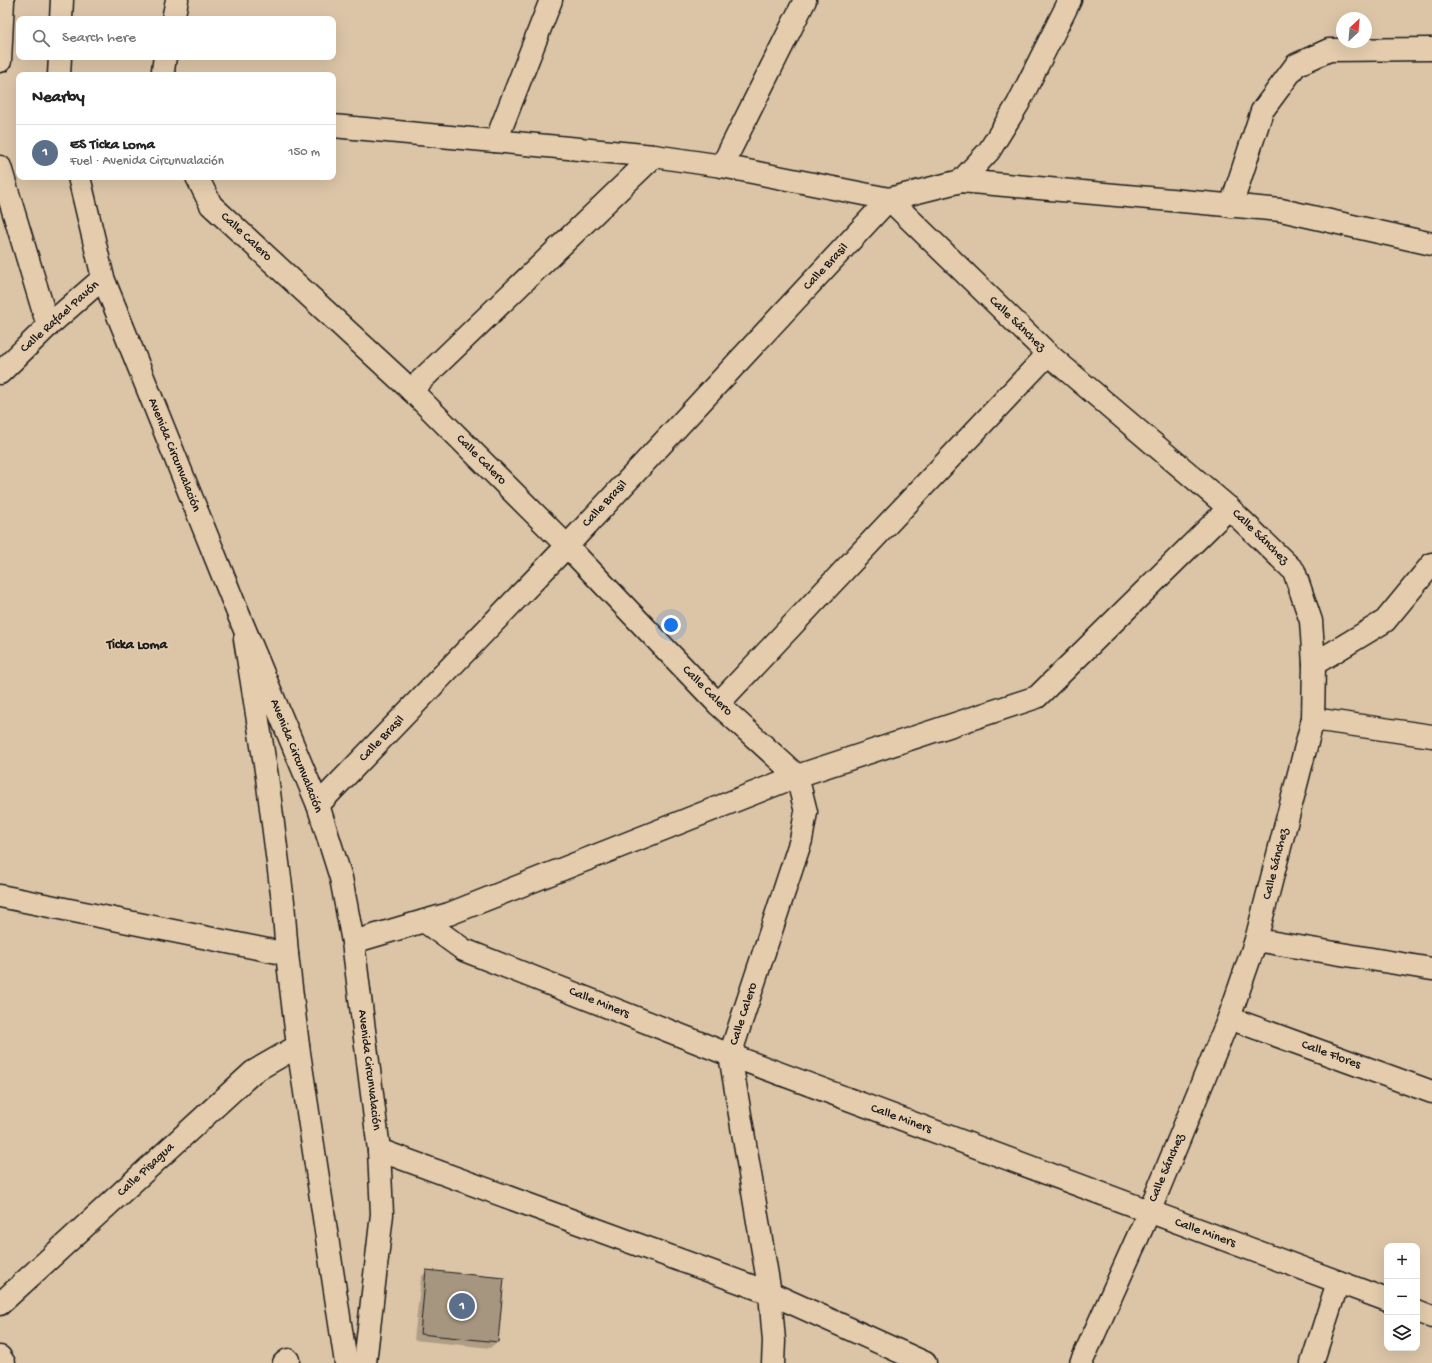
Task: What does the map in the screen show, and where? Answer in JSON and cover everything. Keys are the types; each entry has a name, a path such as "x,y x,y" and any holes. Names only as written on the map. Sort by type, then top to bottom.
{"main road":[{"path":"0,61 3,0"},
{"path":"61,16 62,0"},
{"path":"174,16 177,0"},
{"path":"496,142 551,0"},
{"path":"722,166 805,0"},
{"path":"961,181 989,151 1002,131 1070,0"},
{"path":"1231,206 1262,111 1296,65 1329,50 1432,49"},
{"path":"59,72 60,60"},
{"path":"163,72 165,60"},
{"path":"336,126 654,156 722,166 889,199 961,181 1281,210 1432,244"},
{"path":"411,390 654,156"},
{"path":"0,167 48,326"},
{"name":"Avenida Circunvalación","path":"80,180 103,278 242,623 318,805 340,878 353,942 379,1150 382,1214 365,1363"},
{"name":"Calle Calero","path":"198,180 211,205 411,390 567,546 718,704 797,776 806,812 801,840 730,1055 770,1293 774,1341 773,1363"},
{"name":"Calle Sánchez","path":"889,199 1048,354 1229,508 1294,571 1311,621 1314,664 1313,719 1256,940 1229,1018 1149,1212 1081,1363"},
{"name":"Calle Brasil","path":"318,805 567,546 889,199"},
{"name":"Calle Rafael Pavón","path":"0,373 48,326 103,278"},
{"path":"718,704 1048,354"},
{"path":"353,942 449,914 797,776 1037,697 1229,508"},
{"path":"1314,664 1385,621 1432,564"},
{"path":"242,623 267,777 283,902 287,954 298,1046 346,1363"},
{"path":"1313,719 1432,736"},
{"path":"0,896 287,954"},
{"name":"Calle Miners","path":"424,921 464,950 730,1055 1384,1299"},
{"path":"1256,940 1432,969"},
{"name":"Calle Flores","path":"1229,1018 1432,1092"},
{"name":"Calle Pisagua","path":"0,1304 253,1072 298,1046"},
{"path":"379,1150 770,1293 925,1363"},
{"path":"1312,1363 1338,1282"},
{"path":"1420,1312 1432,1317"},
{"path":"0,1357 4,1363"}],"building":[{"path":"426,1270 504,1278 498,1342 420,1334"}],"place":[{"name":"ES Ticka Loma","path":"462,1306"}],"district":[{"name":"Ticka Loma","path":"137,645"}]}
